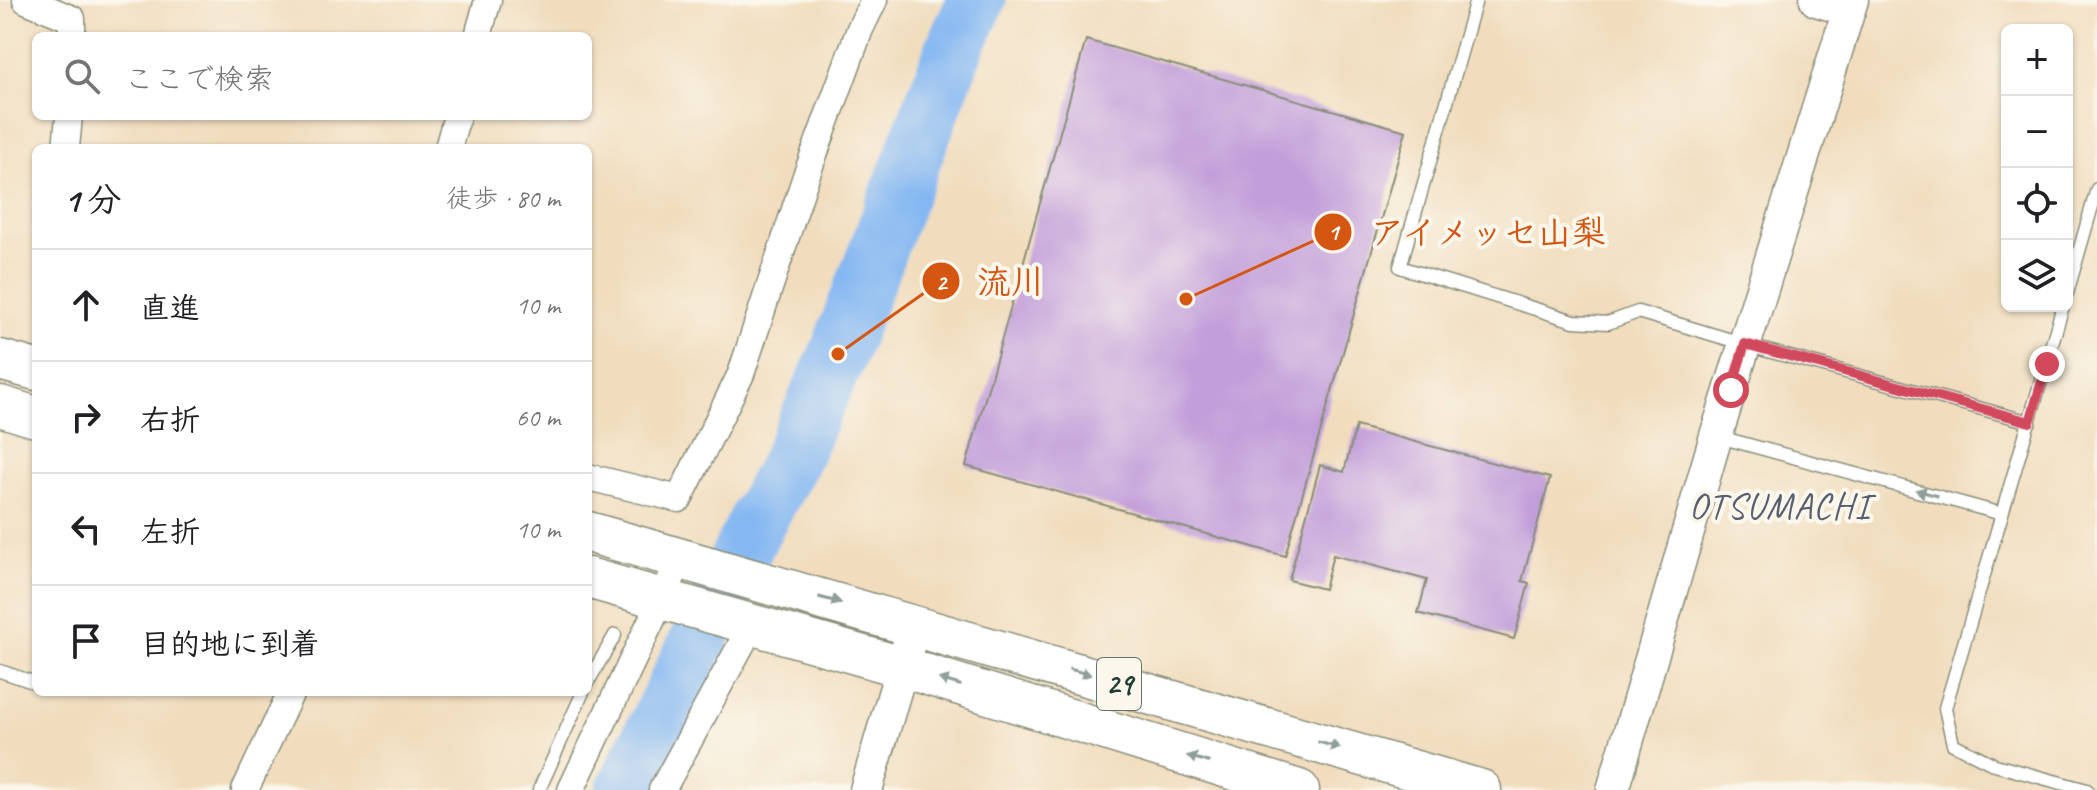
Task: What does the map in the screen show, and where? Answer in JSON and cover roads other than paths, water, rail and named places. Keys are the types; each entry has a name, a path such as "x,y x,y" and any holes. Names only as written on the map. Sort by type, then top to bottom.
{"main road":[{"path":"0,360 32,369"},
{"path":"0,406 32,416"},
{"name":"29","path":"592,533 1481,790"},
{"name":"29","path":"592,579 902,667 1299,790"}],"street":[{"path":"26,0 72,19 72,32"},
{"path":"479,32 488,0"},
{"path":"592,478 675,507 741,374 805,179 860,29 874,0"},
{"path":"1613,790 1716,436 1850,5 1816,0"},
{"path":"66,144 69,120"},
{"path":"449,144 456,120"},
{"path":"571,790 690,560"},
{"path":"662,790 744,622"},
{"path":"866,790 914,624"},
{"path":"245,790 289,696"}],"lane":[{"path":"1476,0 1400,267 1574,321 1608,323 1638,312 2030,422"},
{"path":"2073,272 2097,189"},
{"path":"2061,312 1945,708 1953,744 1995,765 2087,790"},
{"path":"1716,436 2002,514"},
{"path":"592,675 615,635"},
{"path":"0,671 32,682"},
{"path":"539,790 581,696"}],"waterway":[{"path":"625,790 758,519 789,463 838,354 957,42 977,0"}],"place":[{"name":"アイメッセ山梨","path":"1186,299"},
{"name":"流川","path":"838,354"}],"district":[{"name":"OTSUMACHI","path":"1780,506"}]}
